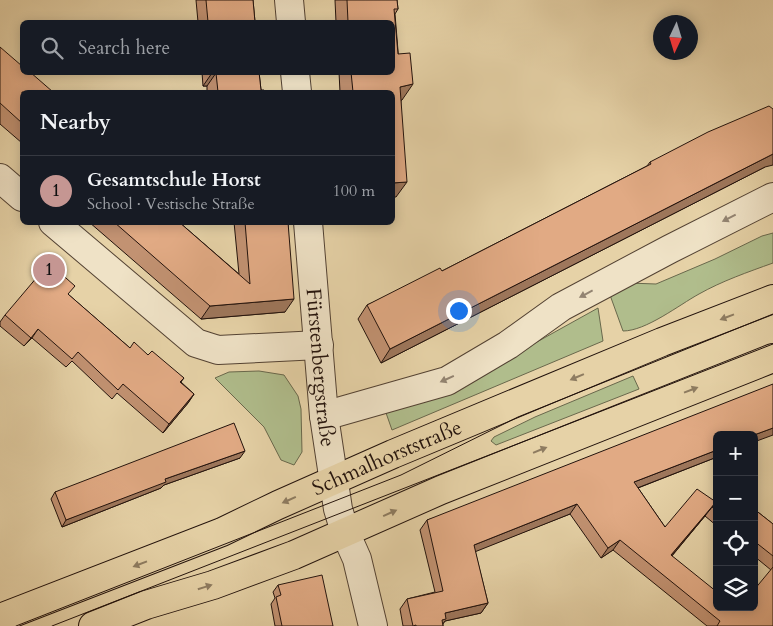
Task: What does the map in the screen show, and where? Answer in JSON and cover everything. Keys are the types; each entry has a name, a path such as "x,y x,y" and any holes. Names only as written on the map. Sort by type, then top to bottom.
{"main road":[{"name":"Schmalhorststraße","path":"0,618 222,532 334,480 662,342 773,299"},
{"path":"93,626 146,605 212,585 294,556 441,490 773,358"}],"street":[{"path":"289,0 291,20"},
{"path":"295,75 297,90"},
{"path":"0,178 20,195"},
{"path":"324,416 447,380 508,345 562,308 670,249 773,197"},
{"path":"57,225 196,343 218,350 318,345"},
{"name":"Fürstenbergstraße","path":"308,225 324,416 338,509 345,532 357,559 373,626"}],"green space":[{"path":"773,233 773,263 708,289 642,327 623,331 610,295 628,283 656,284 715,259 762,236"},
{"path":"598,308 603,341 392,430 385,410 526,348"},
{"path":"259,371 284,375 298,396 301,409 302,452 294,465 281,460 264,427 215,378 229,372"},
{"path":"633,376 639,389 496,445 491,441 494,437 535,417"}],"building":[{"path":"206,0 253,0 255,20 208,20"},
{"path":"347,0 397,0 398,9 394,9 395,20 348,20"},
{"path":"395,20 398,54 410,53 413,84 400,87 407,182 395,183 395,90 353,90 351,75 395,75"},
{"path":"0,47 20,64 20,75 33,75 51,90 20,90 20,121 0,103"},
{"path":"216,75 259,75 261,90 218,90"},
{"path":"769,106 773,109 773,154 390,349 367,305 440,268 442,271 651,164 650,162 708,132"},
{"path":"117,225 182,225 250,284 245,225 288,225 294,299 210,306"},
{"path":"49,263 75,286 68,294 130,348 134,342 148,355 152,351 184,378 180,382 194,394 169,424 123,384 118,390 78,352 72,359 38,329 31,338 5,315"},
{"path":"773,384 773,428 758,434 758,431 713,431 713,452 634,482 665,527 697,489 713,500 713,506 671,555 713,589 713,611 758,611 758,585 773,567 773,626 717,626 720,621 620,540 608,548 577,504 474,545 488,603 445,613 446,619 442,620 443,626 413,626 407,599 443,591 427,520"},
{"path":"234,423 245,451 165,479 166,482 66,520 55,492"},
{"path":"758,512 773,524 773,556 758,544"},
{"path":"322,575 333,626 282,626 276,597 281,595 278,585"}],"tram line":[{"path":"16,626 401,475 518,417 773,314"},
{"path":"52,626 773,344"}],"place":[{"name":"Gesamtschule Horst","path":"49,270"}]}
